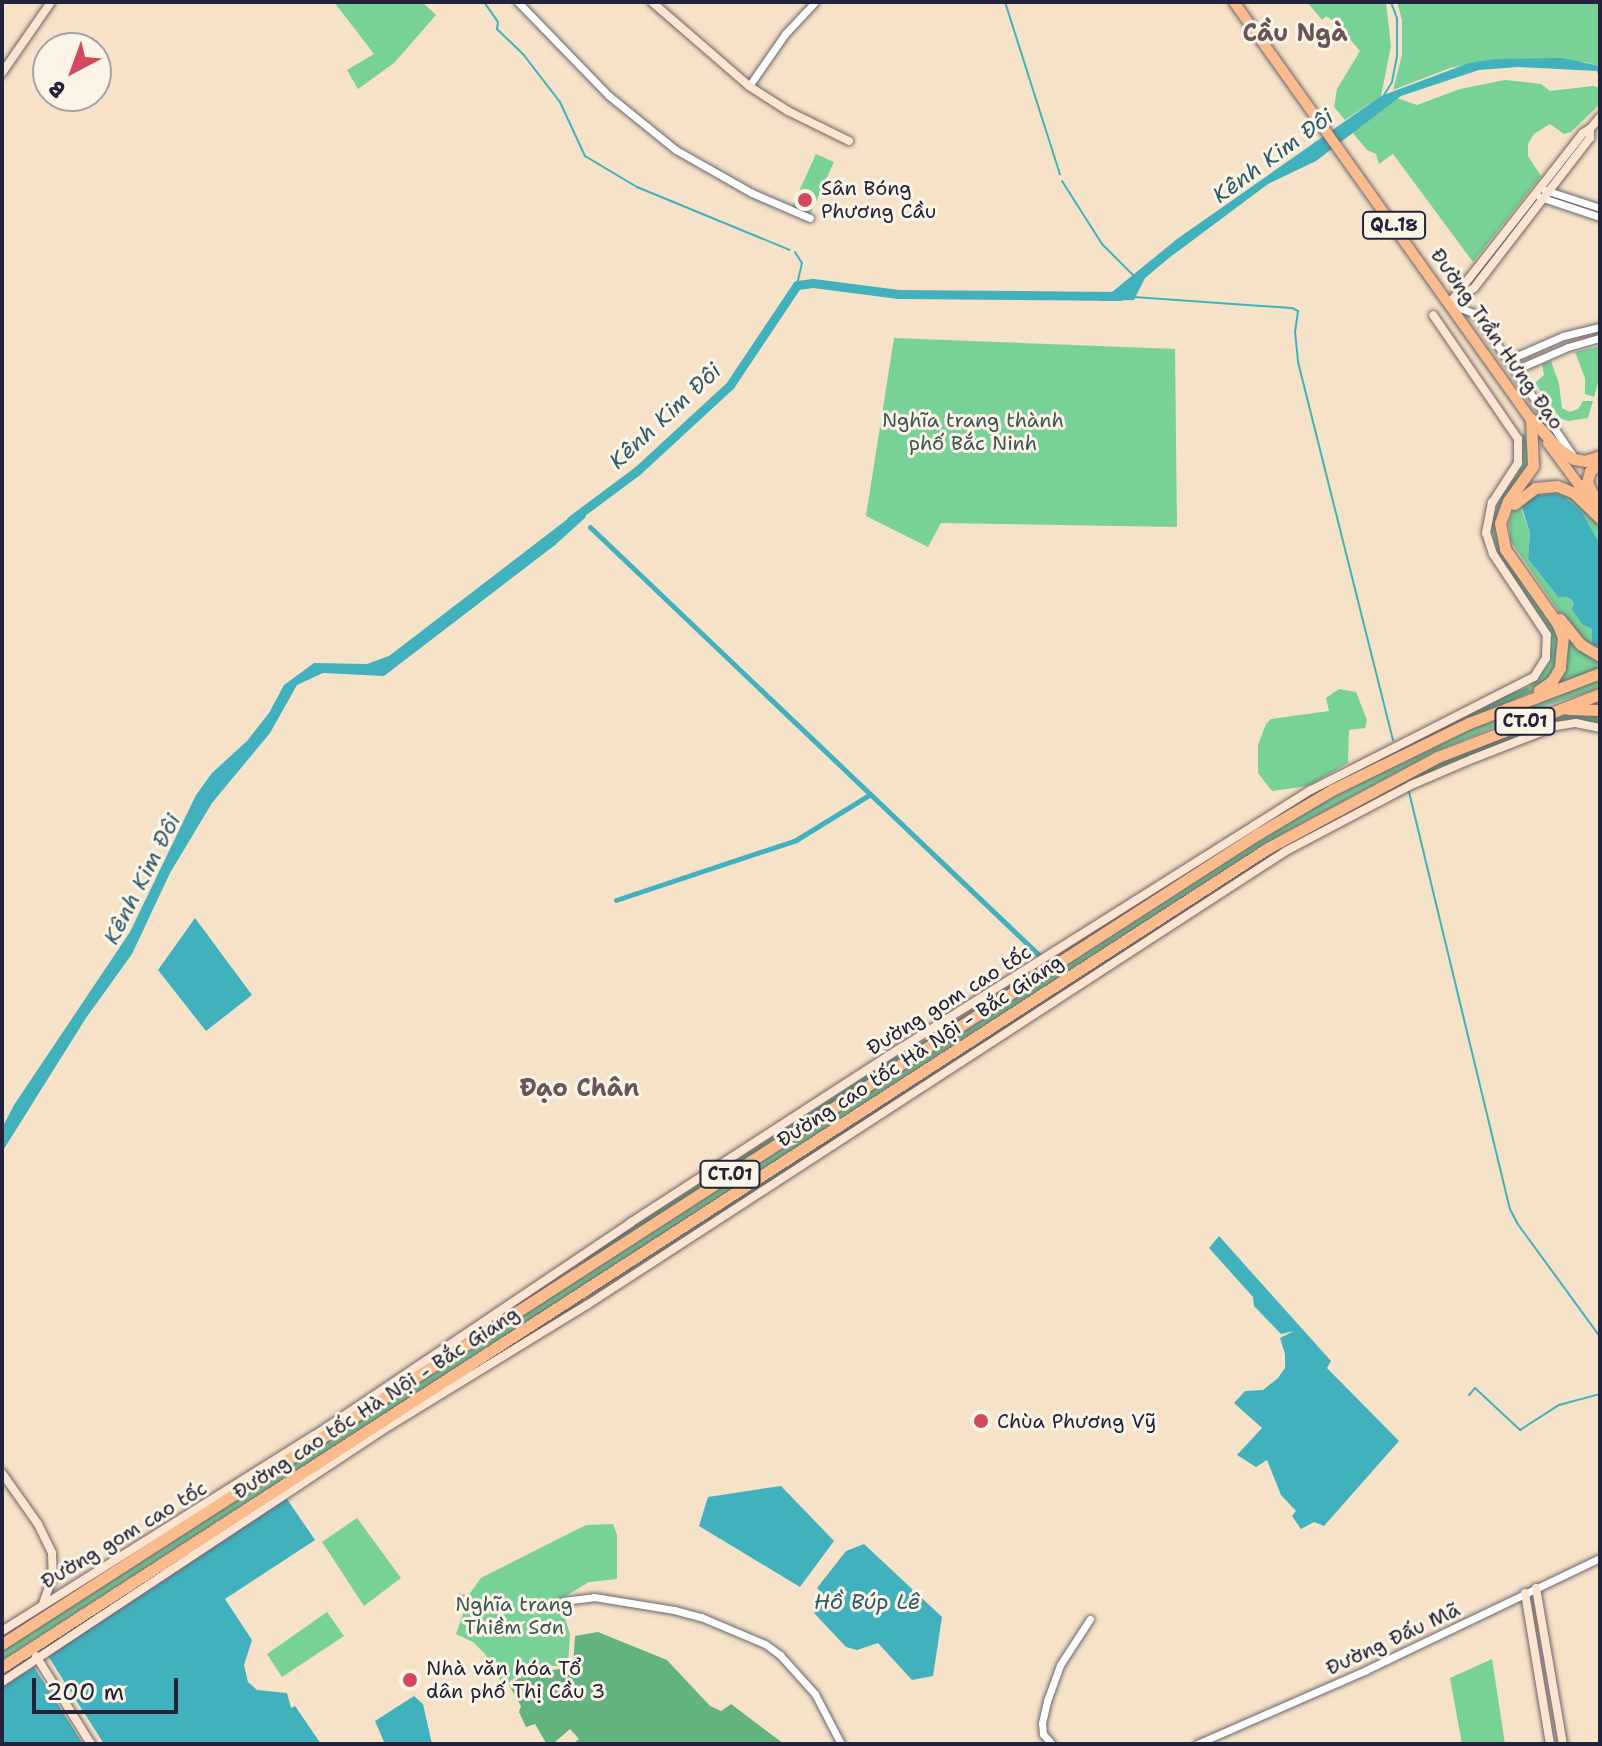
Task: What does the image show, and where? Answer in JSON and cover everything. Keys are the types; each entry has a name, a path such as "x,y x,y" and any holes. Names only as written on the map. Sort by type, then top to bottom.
{"highway":[{"name":"Đường Trần Hưng Đạo","path":"1234,2 1600,514"},
{"name":"QL.18","path":"1530,418 1560,450 1585,461"},
{"path":"1469,723 1549,684 1563,659 1560,628 1507,553 1500,533 1504,508 1533,466 1530,418"},
{"path":"1585,461 1600,456"},
{"path":"1600,463 1592,468 1587,482 1600,514"},
{"path":"1600,514 1570,490 1540,486 1523,494 1513,505 1506,534 1510,548 1565,627 1580,644 1600,656"},
{"name":"Đường cao tốc Hà Nội - Bắc Giang","path":"2,1644 1258,834 1332,790 1469,723 1600,673"},
{"name":"Đường cao tốc Hà Nội - Bắc Giang","path":"2,1667 1255,856 1341,806 1451,751 1600,694"},
{"path":"1451,751 1562,710 1600,710"}],"main road":[{"path":"2,73 51,2"},
{"path":"652,2 749,86 788,111 849,141"},
{"path":"1449,304 1542,193 1583,133 1600,117"},
{"name":"Đường gom cao tốc","path":"2,1631 17,1626 42,1603 293,1449 711,1170 1311,790 1534,677 1548,651 1546,629 1493,554 1486,533 1492,503 1518,463 1518,439 1433,315"},
{"path":"2,1682 35,1655 381,1431 641,1271 1286,851 1411,785 1556,726 1576,723 1600,728"},
{"path":"2,1473 38,1524 52,1553 53,1576 42,1603"},
{"path":"1536,1588 1563,1744"},
{"path":"1525,1593 1550,1744"},
{"path":"35,1655 91,1744"},
{"path":"1547,1728 1560,1725"}],"street":[{"path":"518,2 608,95 676,150 752,193 810,218"},
{"path":"749,86 785,34 815,2"},
{"path":"1542,193 1600,208"},
{"path":"1542,193 1600,217"},
{"path":"1449,304 1476,314 1571,453 1585,461"},
{"path":"1508,360 1563,336 1600,327"},
{"path":"1563,336 1568,347"},
{"path":"1515,370 1568,347 1600,338"},
{"name":"Đường Đấu Mã","path":"1197,1744 1366,1670 1600,1558"},
{"path":"563,1601 594,1597 674,1610 701,1617 765,1644 780,1655 815,1694 841,1744"},
{"path":"1052,1744 1043,1734 1047,1701 1060,1665 1090,1619"}],"green space":[{"path":"334,2 422,2 436,15 394,63 358,89 347,70 374,54"},
{"path":"1307,2 1386,2 1391,46 1381,96 1345,120 1334,107 1337,89 1360,51 1335,22 1326,16 1322,20"},
{"path":"1397,2 1600,2 1600,66 1584,62 1494,59 1450,68 1393,90 1402,55 1402,20"},
{"path":"1505,80 1541,84 1550,91 1593,86 1600,88 1600,104 1571,132 1564,134 1550,124 1534,134 1528,144 1528,156 1541,176 1473,262 1393,154 1379,164 1376,154 1367,150 1352,132 1397,98 1417,105 1460,89"},
{"path":"816,154 834,162 808,219 790,211"},
{"name":"Nghĩa trang thành phố Bắc Ninh","path":"894,338 1175,349 1177,527 941,523 928,547 866,516"},
{"path":"1600,346 1600,376 1594,397 1585,394 1585,378 1575,352"},
{"path":"1551,361 1559,384 1562,408 1570,412 1578,409 1583,401 1593,401 1588,418 1568,421 1560,418 1535,383 1544,375 1542,364"},
{"path":"1525,434 1531,462 1497,528 1559,635 1554,674 1531,692 1528,687 1549,664 1551,635 1498,553 1491,529 1497,505 1522,466 1521,435"},
{"path":"1559,489 1582,505 1600,527 1600,544 1582,512 1544,495 1532,498 1521,508 1530,533 1528,559 1558,597 1570,598 1574,603 1583,625 1592,629 1592,643 1600,648 1600,654 1575,635 1510,540 1509,520 1517,504 1531,492"},
{"path":"1562,629 1600,659 1600,668 1548,689 1555,682"},
{"path":"1600,680 1600,688 1540,708 1435,752 1289,830 2,1660 2,1650 1288,821 1432,745 1507,713"},
{"path":"1528,687 1531,692 1364,769 907,1056 905,1053 1323,787 1489,702"},
{"path":"1339,689 1356,692 1367,720 1365,728 1349,730 1348,763 1308,786 1272,791 1258,773 1258,745 1266,724 1271,719 1329,711 1326,698"},
{"path":"1562,714 1600,714 1600,724 1575,720 1551,724 1441,767 1362,805 1259,863 922,1083 920,1079 1249,864 1445,757"},
{"path":"902,1053 904,1057 583,1265 585,1258"},
{"path":"916,1080 919,1086 589,1297 588,1293"},
{"path":"584,1295 583,1304 252,1511 40,1653 33,1650"},
{"path":"357,1518 401,1578 364,1606 322,1542"},
{"name":"Nghĩa trang Thiềm Sơn","path":"613,1524 617,1535 617,1579 589,1582 559,1600 570,1634 568,1666 545,1666 522,1672 508,1683 501,1681 485,1654 473,1642 456,1634 464,1611 454,1605 459,1593 468,1596 481,1578 586,1525"},
{"path":"327,1612 344,1636 282,1677 267,1654"},
{"path":"598,1632 667,1660 710,1706 721,1711 731,1704 784,1744 573,1744 579,1739 570,1729 554,1743 546,1743 535,1724 526,1727 519,1712 521,1706 509,1685 525,1674 573,1667 575,1636"},
{"path":"1492,1659 1505,1744 1462,1744 1450,1678"}],"water":[{"name":"Kênh Kim Đôi","path":"1562,58 1600,66 1600,82 1597,71 1518,67 1479,70 1401,96 1316,161 1268,184 1169,258 1145,278 1134,300 1101,301 1177,239 1381,96 1469,63 1494,59"},
{"path":"1563,496 1582,512 1600,544 1600,648 1592,643 1592,629 1583,625 1572,610 1574,603 1570,598 1558,597 1528,559 1530,533 1521,505 1528,497"},
{"path":"578,511 586,517 555,545 384,676 323,673 297,685 270,733 212,803 170,873 132,954 86,1018 2,1152 2,1128 14,1105 130,932 196,795 212,773 247,741 269,713 284,685 314,663 367,664 389,656"},
{"path":"195,918 252,995 206,1031 158,970"},
{"path":"1219,1236 1331,1361 1327,1368 1399,1441 1324,1526 1314,1522 1301,1529 1292,1516 1296,1511 1281,1495 1267,1460 1256,1467 1237,1455 1262,1428 1234,1403 1245,1391 1263,1390 1278,1378 1285,1368 1280,1338 1294,1331 1281,1334 1254,1306 1253,1297 1209,1248"},
{"name":"Hồ Búp Lê","path":"781,1486 834,1541 800,1587 699,1526 708,1497"},
{"path":"282,1499 287,1499 315,1540 225,1599 252,1640 244,1665 248,1682 257,1690 287,1693 291,1708 295,1706 321,1744 104,1744 48,1656"},
{"name":"Hồ Búp Lê","path":"864,1544 942,1617 933,1676 912,1680 878,1643 857,1650 846,1647 814,1613 825,1596 817,1588 846,1551"},
{"path":"34,1667 83,1744 2,1744 2,1687"},
{"path":"414,1696 423,1704 432,1744 385,1744 375,1721"}],"waterway":[{"path":"484,2 498,22 497,29 523,54 560,102 585,156 637,187 790,250"},
{"path":"1005,2 1060,174"},
{"path":"1384,95 1392,82 1397,56 1397,18 1391,2"},
{"path":"1062,181 1102,244 1133,275"},
{"path":"795,252 802,263 797,285"},
{"name":"Kênh Kim Đôi","path":"571,520 638,470 730,385 797,285 813,283 898,294 1120,296"},
{"path":"1134,297 1292,308 1298,311 1295,332 1298,362 1393,740"},
{"path":"590,527 1039,955"},
{"path":"1409,792 1510,1209 1600,1337"},
{"path":"616,900 796,840 869,795"},
{"path":"1469,1395 1475,1388 1520,1430 1559,1405 1600,1394"}],"place":[{"name":"Sân Bóng Phương Cầu","path":"805,200"},
{"name":"Chùa Phương Vỹ","path":"981,1421"},
{"name":"Nhà văn hóa Tổ dân phố Thị Cầu 3","path":"410,1680"}],"district":[{"name":"Cầu Ngà","path":"1295,34"},
{"name":"Đạo Chân","path":"579,1089"}]}
